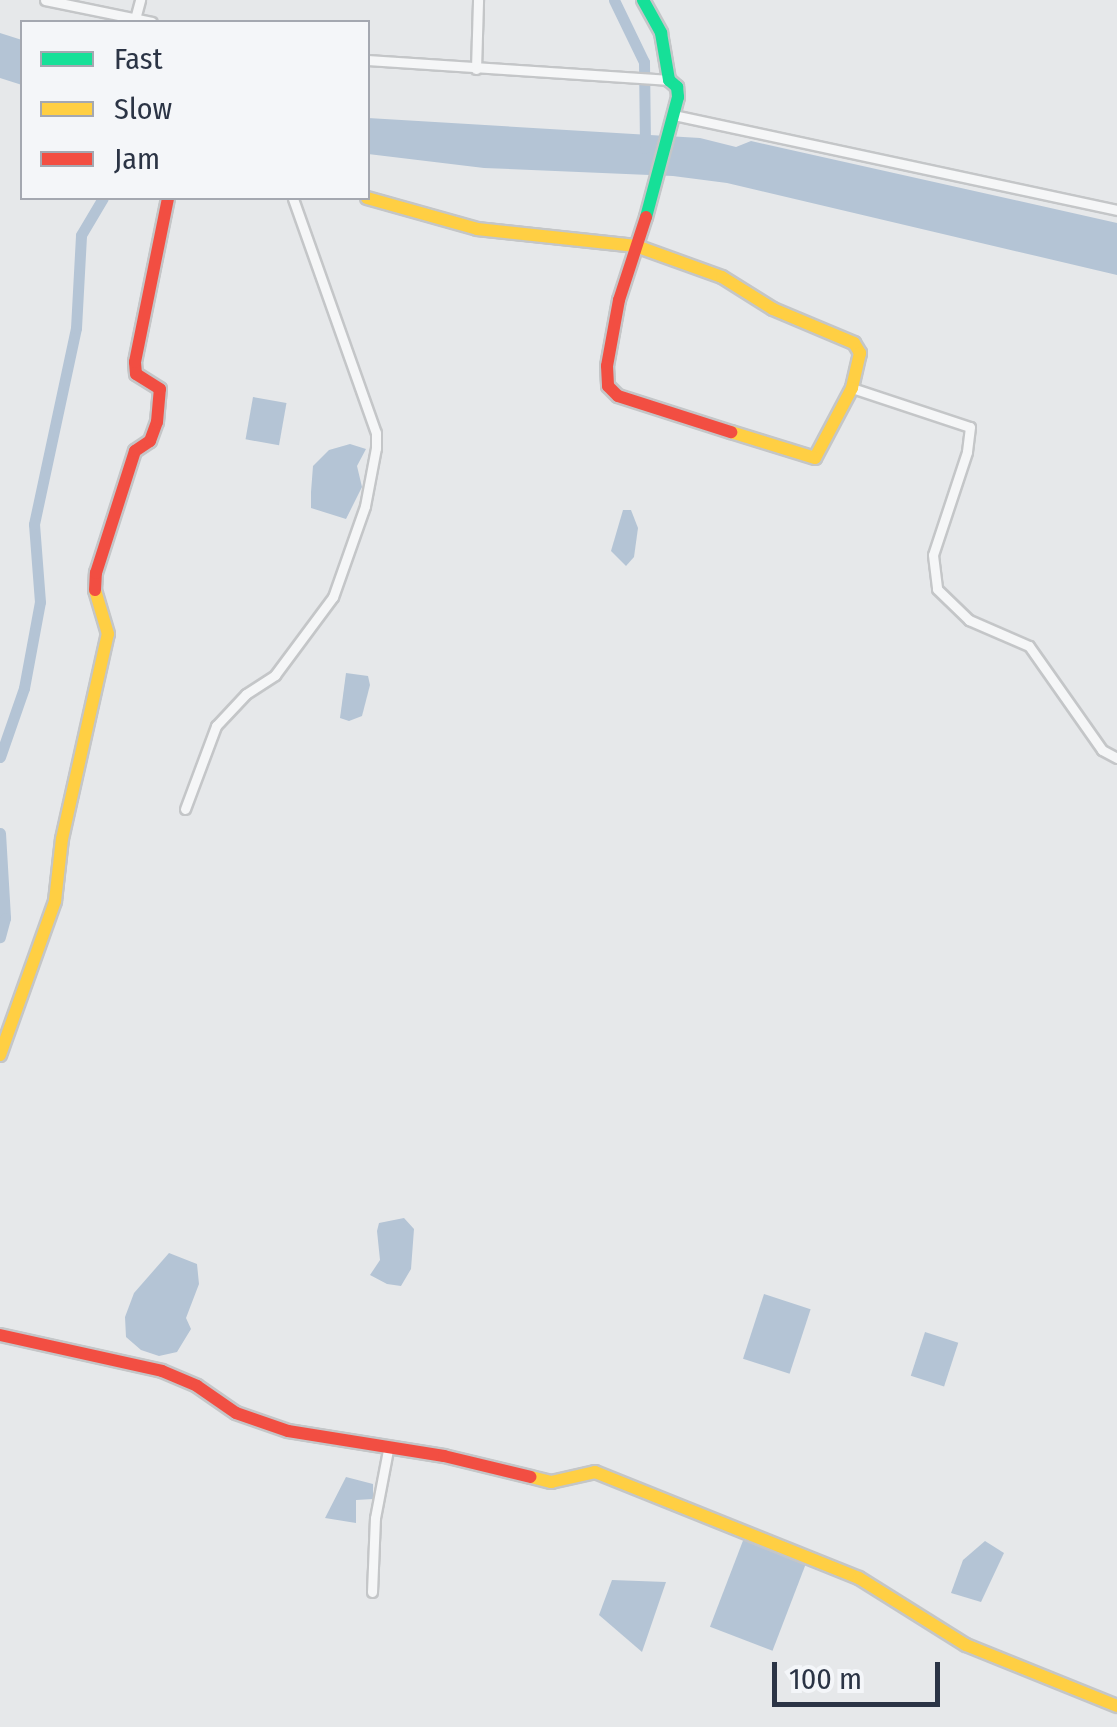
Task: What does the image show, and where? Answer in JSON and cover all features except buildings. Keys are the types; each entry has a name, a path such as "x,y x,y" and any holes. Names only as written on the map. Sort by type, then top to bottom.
{"street":[{"path":"45,0 141,20"},
{"path":"135,19 140,0"},
{"path":"476,69 478,0"},
{"path":"643,0 661,34 664,79"},
{"path":"370,60 664,79 678,92 672,130 636,246 609,351 606,378 618,396 811,459 820,453 852,388 860,353 854,343 773,309 722,277 636,246 477,229 370,199"},
{"path":"674,115 1117,210"},
{"path":"0,1055 52,912 62,839 108,634 96,592 96,574 135,451 150,441 156,422 160,389 134,370 168,200"},
{"path":"184,809 216,726 246,694 276,676 333,596 365,506 376,448 376,433 294,200"},
{"path":"852,388 970,428 967,452 933,555 936,589 969,620 1029,646 1102,750 1117,758"},
{"path":"0,1334 162,1371 258,1422 388,1450 444,1456 550,1482 595,1472 859,1578 966,1645 1117,1706"},
{"path":"372,1592 375,1518 388,1450"}],"water":[{"path":"0,33 20,39 20,84 0,78"},
{"path":"370,118 700,138 736,147 751,141 1117,223 1117,275 727,183 673,176 484,168 370,154"},
{"path":"253,397 286,403 279,445 246,439"},
{"path":"350,444 366,449 357,466 362,487 346,519 311,508 311,492 313,466 329,450"},
{"path":"623,510 631,510 638,528 634,557 626,566 611,551"},
{"path":"346,673 368,676 370,685 362,716 349,721 340,718"},
{"path":"404,1218 414,1229 411,1269 401,1286 387,1284 370,1275 380,1260 379,1223"},
{"path":"169,1253 197,1264 199,1284 186,1318 191,1329 177,1352 159,1356 141,1350 126,1337 125,1317 134,1293"},
{"path":"764,1294 811,1309 790,1374 743,1359"},
{"path":"925,1332 958,1343 944,1387 911,1376"},
{"path":"346,1477 373,1484 373,1499 356,1500 356,1523 325,1518"},
{"path":"744,1538 807,1562 773,1651 710,1627"},
{"path":"985,1541 1004,1553 981,1602 951,1593 963,1560"},
{"path":"612,1580 666,1582 642,1652 599,1615"}],"waterway":[{"path":"614,0 644,62 645,148"},
{"path":"0,757 24,688 40,602 34,524 76,328 81,235 102,200"},
{"path":"0,833 5,918 0,937"}],"traffic: fast":[{"path":"643,0 661,33 669,80 677,87 678,97 646,217"}],"traffic: slow":[{"path":"370,199 477,229 636,246 722,277 773,309 854,343 860,353 852,388 815,458 731,432"},
{"path":"0,1055 55,901 62,839 108,634 95,590"},
{"path":"531,1477 551,1482 595,1472 859,1578 966,1645 1117,1706"}],"traffic: jam":[{"path":"95,590 96,573 135,451 150,441 157,422 160,389 136,374 135,362 168,200"},
{"path":"646,217 619,300 607,366 608,386 618,396 731,432"},
{"path":"0,1335 162,1371 197,1386 236,1413 288,1431 444,1456 531,1477"}]}
